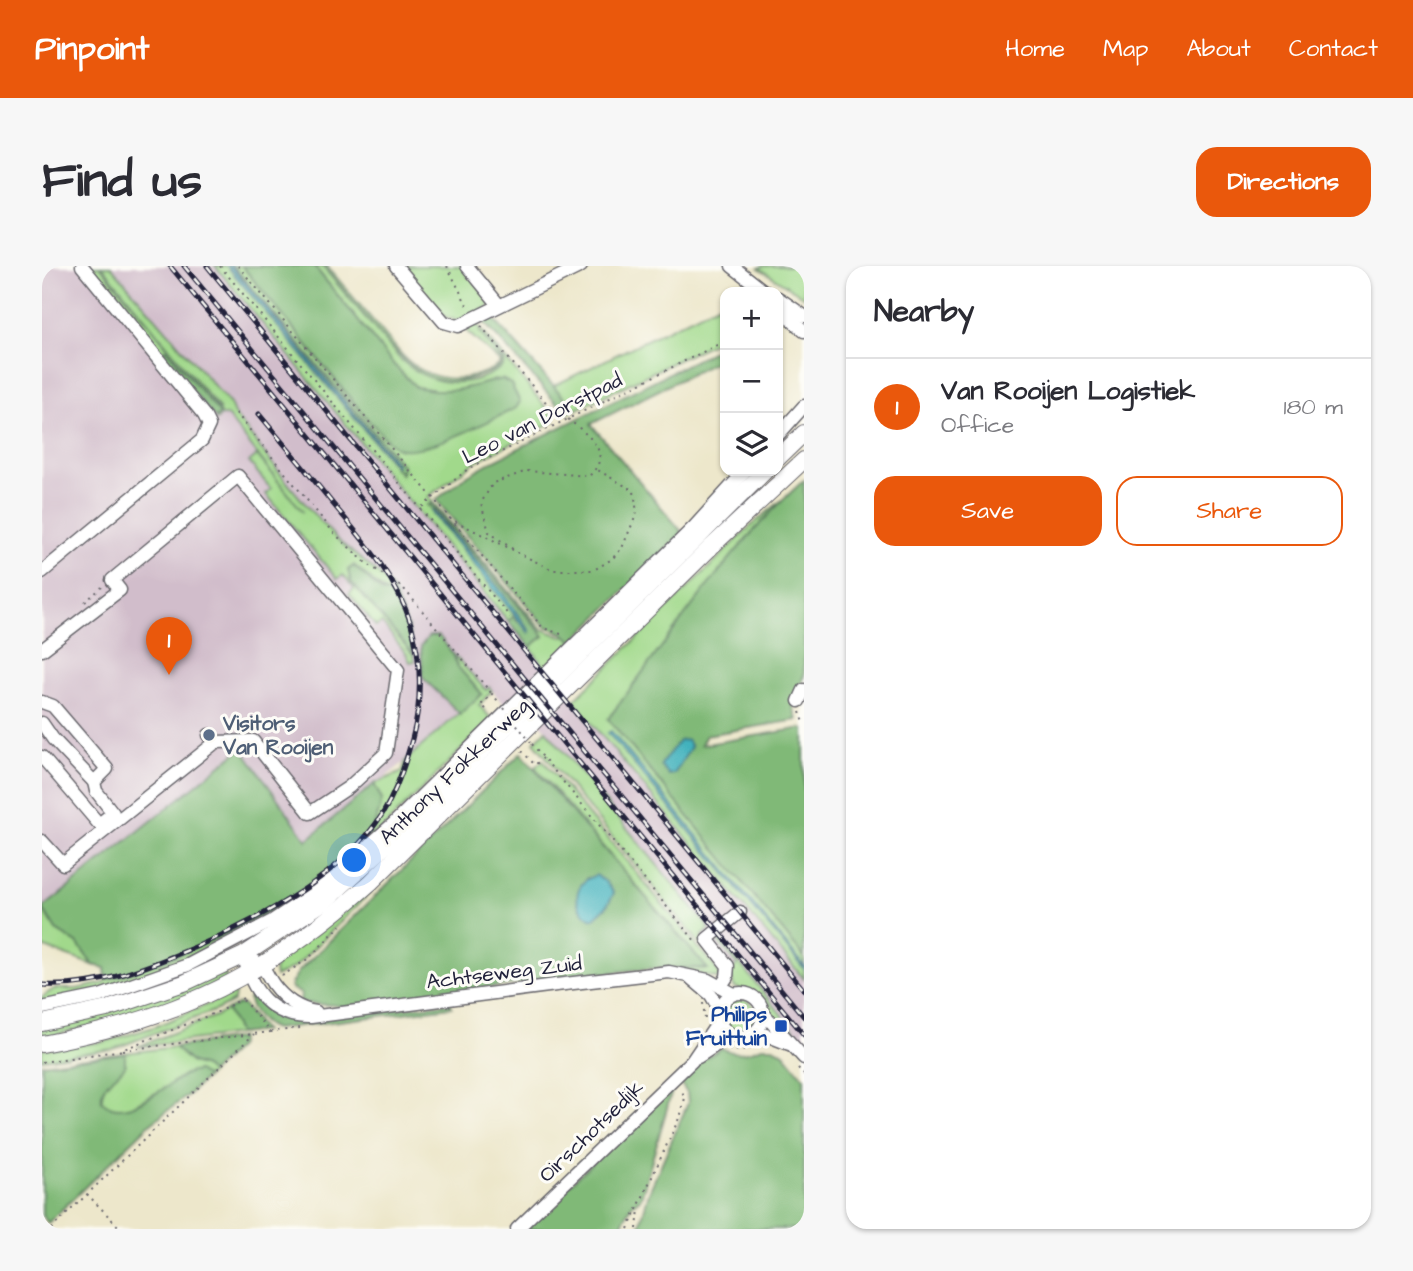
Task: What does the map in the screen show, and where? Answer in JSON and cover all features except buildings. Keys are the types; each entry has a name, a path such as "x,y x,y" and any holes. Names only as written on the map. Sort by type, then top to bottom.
{"main road":[{"path":"783,453 804,433"},
{"name":"Anthony Fokkerweg","path":"42,1044 115,1029 188,1004 263,966 320,926 371,882 712,546 804,460"},
{"name":"Anthony Fokkerweg","path":"42,1023 130,1003 184,983 244,955 325,901 360,871 760,476"}],"street":[{"path":"42,572 202,440 209,425 204,415 82,266"},
{"path":"396,266 444,322 458,326 580,266"},
{"path":"467,266 499,305"},
{"path":"732,266 759,287"},
{"path":"783,301 804,316"},
{"path":"783,312 804,331"},
{"path":"783,429 804,406"},
{"path":"42,650 120,590 112,580 238,476 398,670 386,753 349,787 310,813 253,741 213,738 63,864 42,841"},
{"name":"Anthony Fokkerweg","path":"42,1008 100,996 188,965 272,921 317,891 402,815 694,527 740,476"},
{"path":"42,703 53,706 107,769 94,782"},
{"path":"42,723 53,739 94,782 96,791 113,813 99,824 42,757"},
{"path":"719,1015 712,994 727,977 728,966 707,939 740,912"},
{"name":"Achtseweg Zuid","path":"244,955 263,966 289,1002 309,1011 331,1014"},
{"name":"Achtseweg Zuid","path":"244,955 247,975 267,1002 288,1016 311,1017 669,972 708,980 712,994 734,994"},
{"path":"719,1015 723,1002 734,994 753,997 763,1013 761,1025 752,1034"},
{"path":"763,1013 794,1046 798,1059"},
{"name":"Oirschotsedijk","path":"517,1229 692,1060 720,1038 719,1015"},
{"path":"720,1038 766,1035 794,1046"}],"path":[{"path":"220,266 510,617"},
{"path":"238,266 543,628 561,635"},
{"path":"447,266 474,318 562,421"},
{"name":"Leo van Dorstpad","path":"420,509 470,468 720,343"},
{"path":"236,413 334,533 365,562 404,589 703,950"},
{"path":"518,552 489,532 481,503 493,483 527,471 589,476 600,460 600,451 589,436 567,418"},
{"path":"448,517 553,570 594,570 612,559 622,548 637,513 634,491 596,469"},
{"path":"77,608 107,583"},
{"path":"486,709 481,705 492,694"},
{"path":"523,752 535,765 543,757"},
{"path":"712,994 720,1038 726,1048 740,1051 764,1044"},
{"path":"119,1051 220,1011 242,999"},
{"path":"42,1062 271,1032"},
{"path":"51,1229 254,1034"},
{"path":"798,1059 804,1074"},
{"path":"628,1229 681,1114 685,1098 674,1079"},
{"path":"88,1194 121,1229"},
{"path":"637,1229 639,1208"}],"shaded area":[{"path":"42,266 233,266 541,631 530,648 574,703 804,957 804,1046 749,981 725,972 547,731 518,696 505,706 489,687 412,756 307,840 242,748 42,909"}],"green space":[{"path":"90,266 100,266 220,410 102,266 111,266 230,404 234,414 321,522 389,585 393,591 385,592 354,565 348,570 351,582 414,655 415,661 410,662 382,623 376,627 349,594 354,589 343,575 337,579 266,494 271,489 249,462 257,455 303,512 227,416 222,415 216,420 220,413 166,350 161,353"},
{"path":"215,266 227,266 401,474 403,466 233,266 242,266 353,402 382,432 384,438 495,380 473,388 457,390 416,387 394,365 314,266 322,266 400,359 412,368 429,377 417,370 391,346 324,266 327,266 402,355 424,372 461,378 487,372 499,365 499,361 463,328 475,322 549,411 554,422 476,461 428,497 542,629 562,637 565,634 573,641 545,667 530,647 544,636 541,631 431,504 432,512 511,611 514,616 508,621","holes":["479,331 504,361 503,366 477,379 450,382 431,378 460,380 500,367 502,362"]},
{"path":"231,266 403,466 402,473 394,467 396,463"},
{"path":"242,266 314,266 394,365 416,387 457,390 502,379 511,384 520,402 516,408 439,442 423,447 398,448 370,422"},
{"path":"402,266 462,266 491,300 489,307 458,321 445,317"},
{"path":"804,266 804,297 759,268"},
{"path":"720,303 720,339 575,410 553,386"},
{"path":"489,314 575,410 566,414 480,318"},
{"path":"720,348 720,360 591,424 683,533 573,641 563,633 545,626 436,500 466,476"},
{"path":"166,349 220,414 215,418 161,353"},
{"path":"804,480 804,675 793,706 797,720 706,735 701,745 802,728 804,731 804,957 608,719 725,564"},
{"path":"789,494 713,580 608,719 804,957 804,979 573,701 752,525"},
{"path":"427,505 433,505 544,636 530,647 508,621 514,616 517,621 526,625 497,586 435,511"},
{"path":"354,566 383,593 393,591 408,627 414,655 351,582 348,570"},
{"path":"429,636 439,636 453,654 457,666 482,694 460,714 423,678 421,646"},
{"path":"453,654 486,690 489,687 492,691 479,705 492,719 369,842 290,906 178,964 100,990 42,1003 42,997 54,989 77,989 105,983 106,980 138,971 382,800 374,784 402,772 406,760 481,694 457,666"},
{"path":"546,730 710,929 701,937 724,965 723,972 534,742"},
{"path":"242,748 307,840 374,784 382,800 371,830 338,864 268,912 189,951 106,980 105,968 93,965 77,943 56,930 43,908"},
{"path":"521,753 708,969 628,971 344,1007 300,1002 301,994 291,988 299,971","holes":["587,878 606,907 593,918 582,910 578,895"]},
{"path":"543,760 722,976 717,978 670,967 707,969 535,767"},
{"path":"392,871 295,967 275,977 274,970 278,962"},
{"path":"43,908 56,930 77,943 93,965 42,947"},
{"path":"718,937 804,1042 804,1049 767,1011 756,994 734,987 730,971 737,965 716,940"},
{"path":"223,971 227,979 149,1012 42,1038 42,1029"},
{"path":"235,993 234,1001 219,1009 113,1049 42,1059 42,1049 104,1042 154,1027"},
{"path":"255,994 274,1014 287,1020 451,1003 452,1007 275,1029 254,1013 249,999"},
{"path":"740,999 751,1004 756,1015 751,1026 740,1031 729,1026 724,1015 729,1004"},
{"path":"239,1004 243,1005 264,1031 239,1034 227,1010"},
{"path":"227,1010 239,1034 137,1047 218,1015"},
{"path":"240,1038 238,1047 211,1073 192,1063 174,1047"},
{"path":"174,1047 192,1063 211,1073 207,1077 197,1071 126,1109 113,1109 102,1101 105,1085 125,1066 125,1053"},
{"path":"773,1047 784,1053 804,1078 804,1229 639,1229 649,1192 688,1103 687,1093 678,1080 695,1064 722,1048 742,1053"},
{"path":"125,1053 125,1066 103,1089 102,1101 111,1107 134,1105 188,1073 197,1071 207,1077 151,1123 48,1223 42,1216 42,1064"},
{"path":"674,1084 641,1198 632,1205 619,1229 523,1229"}],"water":[{"path":"227,266 231,266 395,466"},
{"path":"432,513 497,586 529,633"},
{"path":"611,731 804,966 804,969 608,733"},
{"path":"687,740 691,747 674,774 669,775 661,766 662,763 679,741"},
{"path":"596,875 606,882 614,893 606,907 593,919 581,909 577,896 582,884"}],"railway":[{"path":"170,266 804,1035"},
{"path":"184,266 804,1017"},
{"path":"207,266 804,990"},
{"path":"42,985 83,983 142,968 200,945 276,907 325,874 367,835 383,813 400,777 415,725 419,696 415,638 405,607 388,575 367,546 259,414"}],"place":[{"name":"Van Rooijen Logistiek","path":"169,675"},
{"name":"Visitors Van Rooijen","path":"209,735"},
{"name":"Philips Fruittuin","path":"781,1026"}]}
